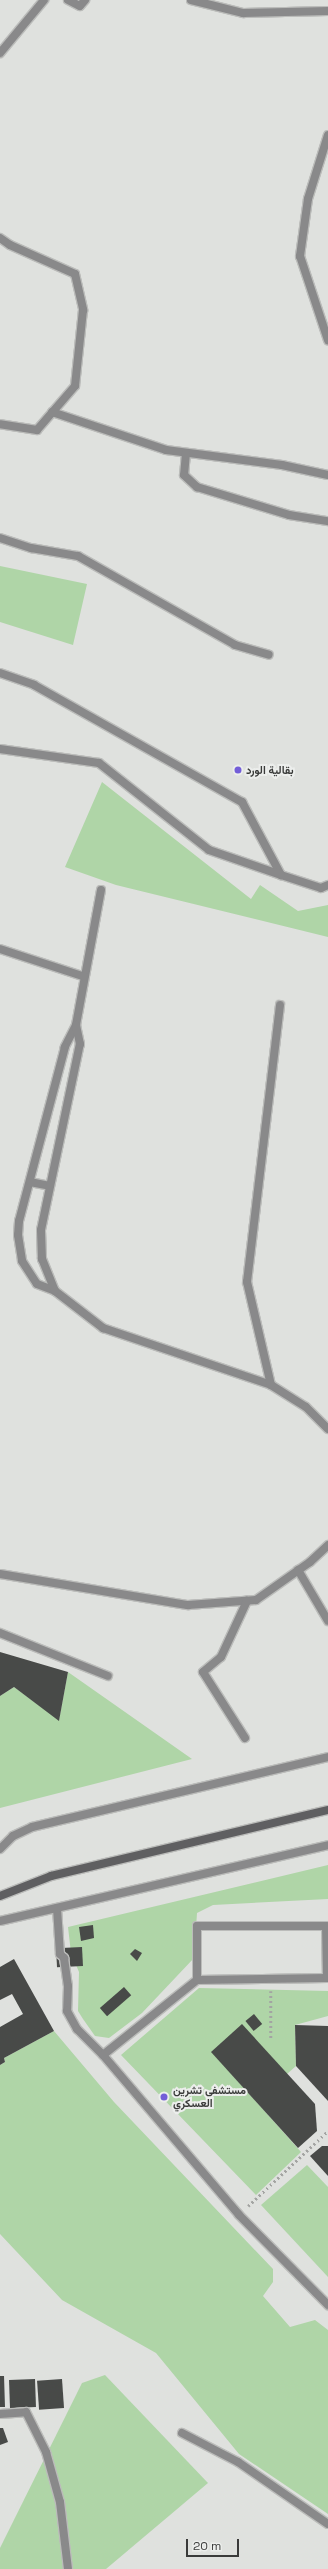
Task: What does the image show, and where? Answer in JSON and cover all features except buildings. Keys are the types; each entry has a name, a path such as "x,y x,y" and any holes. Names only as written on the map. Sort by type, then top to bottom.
{"main road":[{"path":"0,1896 51,1876 328,1810"}],"street":[{"path":"0,53 44,0"},
{"path":"68,0 80,6 85,0"},
{"path":"192,0 243,13 328,11"},
{"path":"328,135 308,199 300,256 328,340"},
{"path":"0,238 10,245 75,274 83,310 75,386 37,430 0,424"},
{"path":"52,412 166,450 282,465 328,475"},
{"path":"186,453 184,475 197,487 289,516 328,521"},
{"path":"0,538 31,548 78,556 235,645 269,655"},
{"path":"0,673 34,684 242,802 281,875"},
{"path":"0,749 99,763 209,850 321,888 328,885"},
{"path":"101,890 76,1025 65,1046 19,1221 19,1248 22,1261 37,1284 55,1291 90,1319 118,1334 271,1385 306,1407 328,1430"},
{"path":"0,949 85,977"},
{"path":"271,1385 247,1282 280,1005"},
{"path":"55,1291 45,1269 40,1240 80,1044 76,1025"},
{"path":"30,1182 50,1186"},
{"path":"0,1574 188,1605 246,1601 256,1600 298,1570 328,1545"},
{"path":"298,1570 328,1621"},
{"path":"245,1738 203,1672 221,1657 246,1601"},
{"path":"0,1633 108,1676"},
{"path":"0,1849 13,1836 32,1828 328,1757"},
{"path":"0,1921 328,1844"},
{"path":"57,1908 60,1954 64,1958 68,1986 67,2011 77,2029 103,2055 239,2215 328,2305"},
{"path":"103,2055 197,1980 327,1978 326,1926 197,1926 197,1980"},
{"path":"0,2414 26,2412 46,2452 60,2502 68,2569"},
{"path":"182,2433 238,2462 328,2524"}],"path":[{"path":"271,1979 271,2038"},
{"path":"239,2215 328,2131"}],"green space":[{"path":"0,566 87,584 73,645 0,622"},
{"path":"102,782 251,899 260,885 298,911 328,905 328,937 116,885 65,867"},
{"path":"68,1672 192,1759 0,1808 0,1696 14,1687 59,1720"},
{"path":"328,1865 328,1899 213,1905 197,1913 194,1958 142,2013 109,2038 95,2036 78,2011 79,1972 71,1953 68,1927"},
{"path":"199,1988 328,1991 328,2016 295,2025 296,2066 287,2074 212,2052 301,2152 256,2195 121,2055"},
{"path":"54,2031 114,2102 273,2269 273,2282 263,2296 290,2327 315,2320 328,2330 328,2514 239,2454 156,2353 62,2300 0,2234 0,2065 5,2062 4,2058"},
{"path":"307,2165 328,2187 328,2277 261,2205"},
{"path":"105,2375 208,2483 106,2569 0,2569 0,2548 82,2383"}],"place":[{"name":"بقالية الورد","path":"238,770"},
{"name":"مستشفى تشرين العسكري","path":"164,2097"}]}
